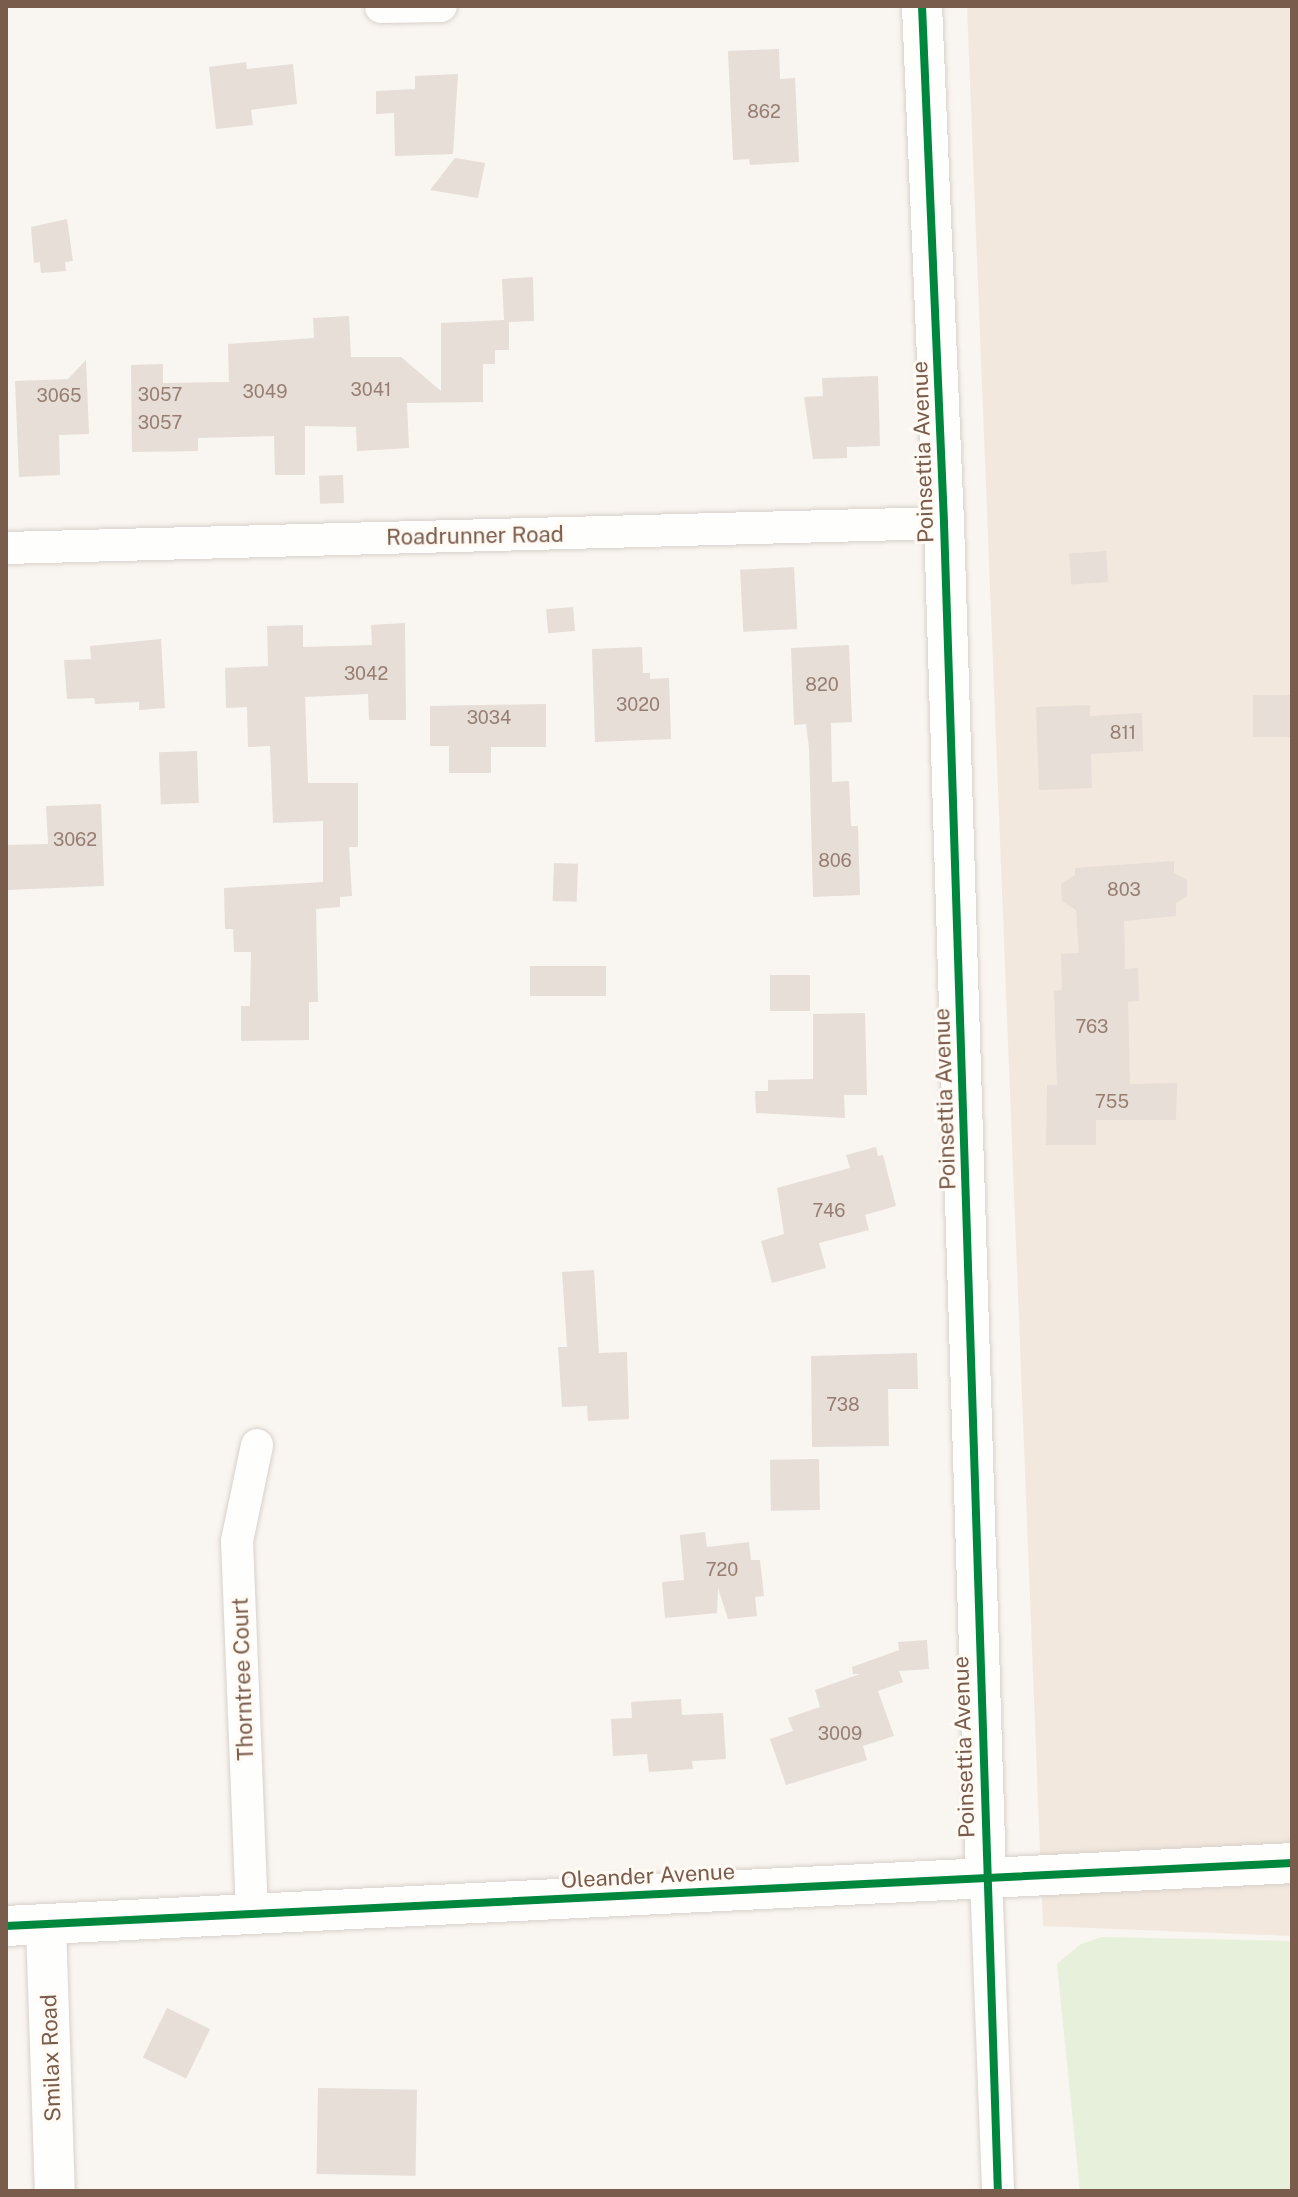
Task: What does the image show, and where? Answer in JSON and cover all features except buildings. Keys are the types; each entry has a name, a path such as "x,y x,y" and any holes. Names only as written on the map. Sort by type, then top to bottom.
{"street":[{"path":"381,7 441,6"},
{"name":"Poinsettia Avenue","path":"922,6 944,523 998,2191"},
{"name":"Roadrunner Road","path":"6,548 944,523"},
{"name":"Thorntree Court","path":"252,1914 237,1541 257,1445"},
{"name":"Oleander Avenue","path":"6,1926 1292,1863"},
{"name":"Smilax Road","path":"46,1925 55,2191"}],"shaded area":[{"path":"967,6 1292,6 1292,1936 1043,1926"}],"green space":[{"path":"1102,1937 1292,1941 1292,2191 1080,2191 1057,1964 1081,1944"}],"cycle path":[{"path":"922,6 944,523 998,2191"},
{"path":"6,1926 1292,1863"}]}
